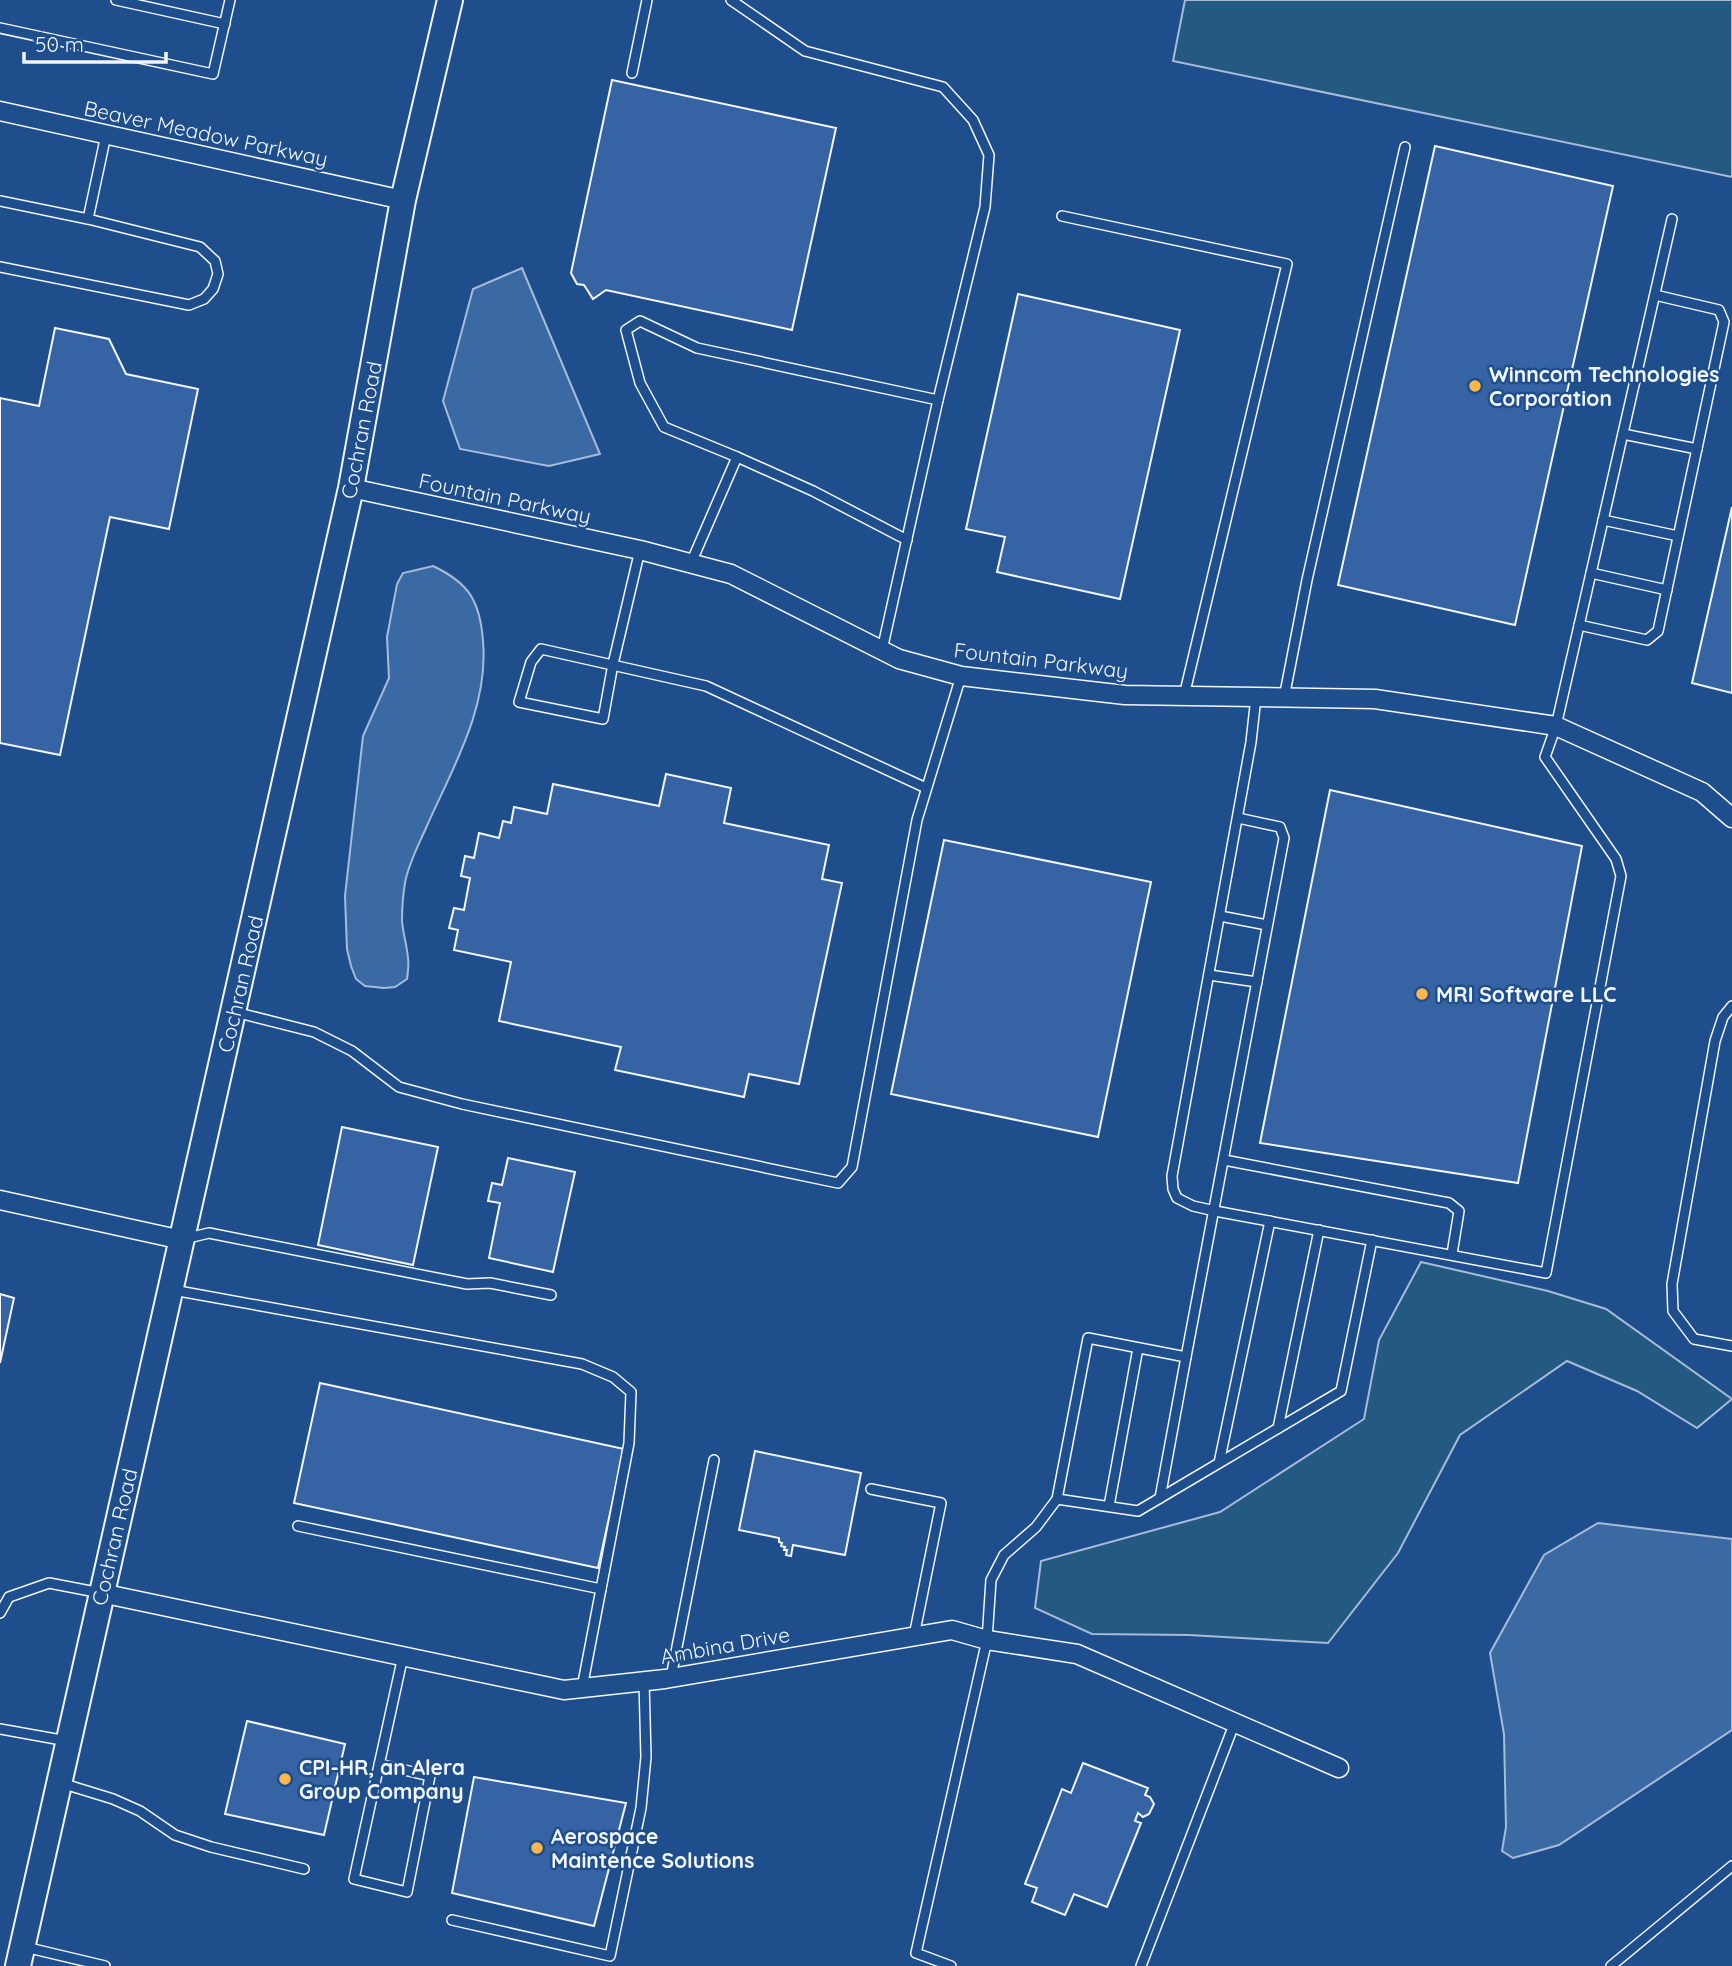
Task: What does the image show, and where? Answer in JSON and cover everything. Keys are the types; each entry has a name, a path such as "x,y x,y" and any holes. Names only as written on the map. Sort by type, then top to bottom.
{"street":[{"name":"Cochran Road","path":"21,1956 351,488 403,200 450,0"},
{"name":"Beaver Meadow Parkway","path":"0,111 403,200"},
{"name":"Fountain Parkway","path":"351,488 640,550 731,574 899,659 961,676 1125,695 1375,699 1556,726 1702,792 1732,818"},
{"path":"0,1200 182,1240"},
{"name":"Ambina Drive","path":"102,1593 564,1690 671,1678 952,1630 988,1640 1077,1654 1339,1768"}],"lane":[{"path":"116,0 225,24"},
{"path":"0,28 213,74 230,0"},
{"path":"632,73 647,0"},
{"path":"731,0 805,51 943,87 973,120 989,155 985,207 882,650"},
{"path":"88,219 106,135"},
{"path":"1284,698 1307,580 1405,147"},
{"path":"0,201 88,219 200,247 215,261 218,274 213,289 204,299 189,305 0,267"},
{"path":"1062,216 1287,264 1184,696"},
{"path":"1256,697 1251,742 1172,1176 1177,1198 1193,1206 1215,1211 1546,1272 1621,876 1616,859 1545,757 1556,726 1672,219"},
{"path":"1579,625 1647,640 1658,631 1724,322 1719,310 1655,295"},
{"path":"907,540 813,491 664,427 640,383 626,330 640,321 696,348 938,400"},
{"path":"1623,434 1697,449"},
{"path":"691,563 737,457"},
{"path":"1603,520 1678,536"},
{"path":"640,550 612,663 603,719 519,702 531,662 541,649 612,663 706,686 926,788"},
{"path":"1591,573 1667,590"},
{"path":"233,1012 314,1032 352,1051 399,1087 462,1104 838,1183 852,1167 917,820 961,676"},
{"path":"1160,1498 1284,838 1280,827 1237,818"},
{"path":"1220,916 1268,925"},
{"path":"1209,975 1257,982"},
{"path":"1732,1006 1723,1017 1715,1041 1672,1284 1673,1311 1694,1339 1732,1346"},
{"path":"1224,1160 1449,1203 1459,1211 1452,1254"},
{"path":"1219,1463 1270,1221"},
{"path":"1278,1428 1319,1230"},
{"path":"182,1240 209,1233 467,1284 490,1283 551,1295"},
{"path":"1056,1499 1138,1511 1341,1391 1372,1240"},
{"path":"171,1289 582,1364 613,1377 631,1392 629,1443 582,1688"},
{"path":"951,1966 916,1953 988,1640 991,1580 1004,1555 1036,1527 1056,1499 1088,1338 1186,1357"},
{"path":"1109,1506 1138,1348"},
{"path":"671,1678 714,1460"},
{"path":"871,1489 942,1503 914,1636"},
{"path":"298,1526 601,1589"},
{"path":"0,1613 9,1597 49,1583 102,1593"},
{"path":"379,1764 430,1776 407,1892 354,1879 402,1656"},
{"path":"452,1920 610,1956 641,1808 646,1757 643,1681"},
{"path":"1141,1966 1235,1722"},
{"path":"0,1729 68,1742"},
{"path":"59,1783 113,1799 140,1811 175,1835 211,1847 304,1869"},
{"path":"1611,1966 1732,1866"},
{"path":"21,1956 105,1966"}],"shaded area":[{"path":"1185,0 1732,0 1732,177 1173,61"},
{"path":"522,268 600,454 549,466 460,449 443,401 473,289"},
{"path":"433,566 456,579 475,604 483,641 480,690 457,761 406,876 402,921 408,961 407,979 395,987 365,986 356,979 347,949 345,896 363,736 389,678 387,637 397,584 403,573"},
{"path":"1421,1262 1548,1291 1606,1309 1732,1399 1697,1428 1637,1391 1567,1361 1460,1435 1398,1553 1328,1643 1189,1635 1092,1634 1035,1608 1041,1561 1220,1512 1364,1419 1379,1340"},
{"path":"1598,1523 1732,1539 1732,1730 1559,1845 1513,1858 1502,1851 1506,1827 1504,1734 1490,1653 1544,1555"}],"building":[{"path":"612,80 836,128 792,330 606,290 593,299 584,285 577,284 571,273"},
{"name":"Winncom Technologies Corporation","path":"1435,146 1613,186 1515,625 1338,585"},
{"path":"1018,294 1180,330 1120,599 997,572 1005,537 966,529"},
{"path":"55,328 109,339 126,374 198,389 169,529 110,517 60,755 0,743 0,398 39,406"},
{"path":"1732,507 1732,693 1692,683"},
{"path":"666,774 731,788 724,823 829,845 822,879 842,883 799,1084 749,1074 744,1097 615,1070 621,1047 499,1021 511,962 454,950 458,930 449,928 454,908 464,910 470,878 461,876 465,856 474,858 479,833 499,838 503,821 511,823 514,807 547,814 553,784 659,806"},
{"name":"MRI Software LLC","path":"1330,790 1582,846 1518,1183 1260,1143"},
{"path":"944,840 1151,882 1098,1137 891,1094"},
{"path":"342,1127 438,1147 413,1265 318,1245"},
{"path":"508,1158 575,1172 553,1272 489,1258 500,1203 488,1201 492,1183 502,1185"},
{"path":"0,1294 14,1298 0,1363"},
{"path":"320,1383 624,1449 598,1568 294,1503"},
{"path":"755,1451 861,1473 845,1555 793,1545 791,1556 786,1555 787,1550 781,1546 779,1538 739,1530"},
{"name":"CPI-HR, an Alera Group Company","path":"247,1721 345,1744 324,1835 225,1814"},
{"path":"1083,1763 1148,1788 1145,1795 1150,1797 1154,1804 1149,1814 1143,1817 1138,1813 1135,1821 1141,1823 1107,1907 1074,1894 1065,1915 1032,1902 1037,1888 1025,1884 1062,1789 1071,1793"},
{"name":"Aerospace Maintence Solutions","path":"474,1777 626,1803 594,1926 452,1893"}],"place":[{"name":"Winncom Technologies Corporation","path":"1475,386"},
{"name":"MRI Software LLC","path":"1422,994"},
{"name":"CPI-HR, an Alera Group Company","path":"285,1779"},
{"name":"Aerospace Maintence Solutions","path":"537,1848"}]}
